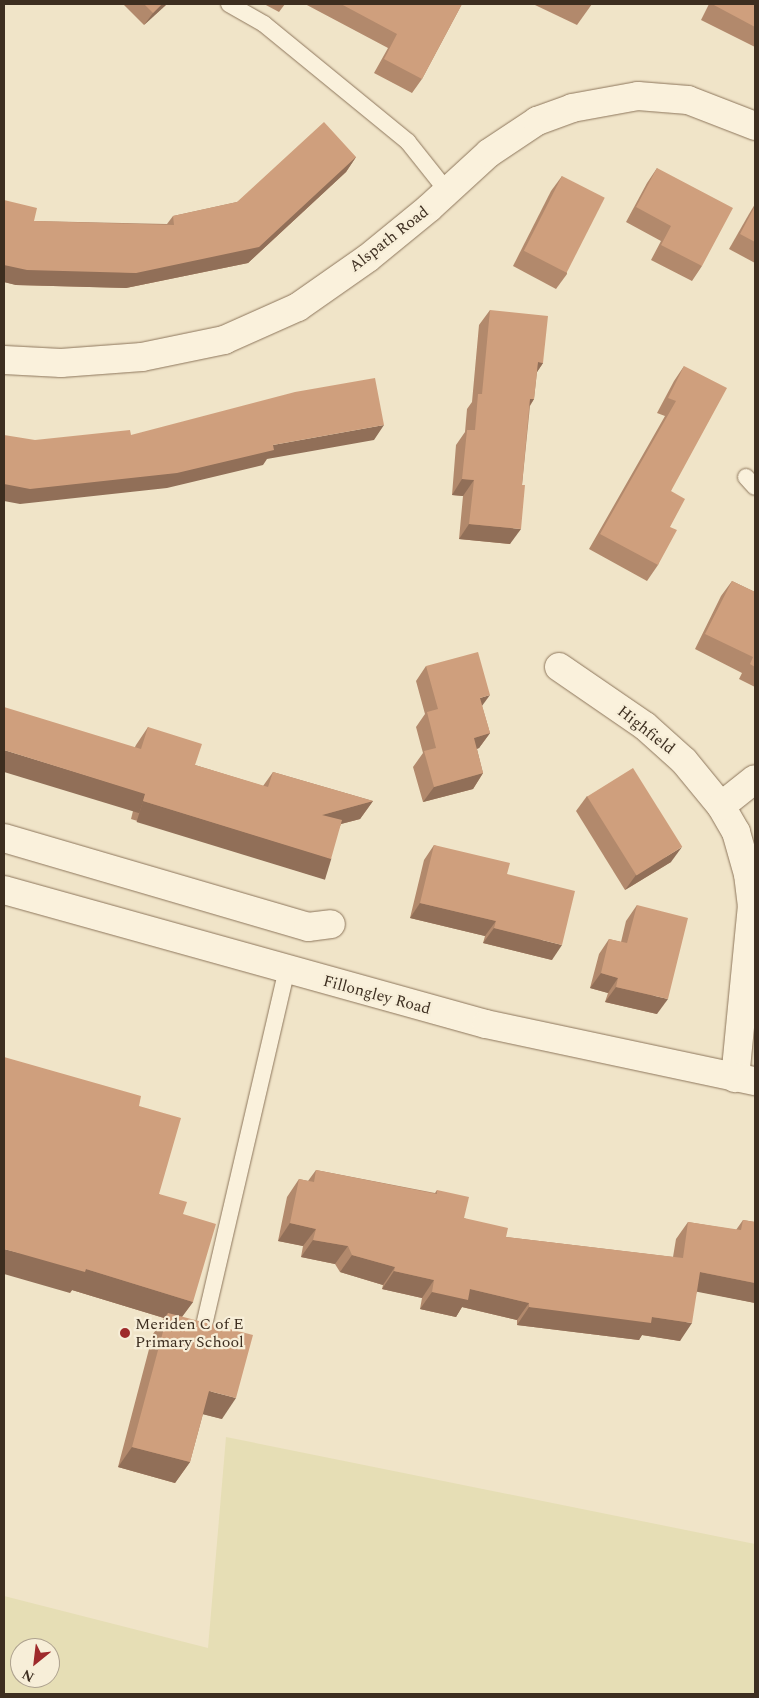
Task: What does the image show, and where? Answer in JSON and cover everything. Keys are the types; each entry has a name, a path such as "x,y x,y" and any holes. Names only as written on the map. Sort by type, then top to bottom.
{"street":[{"name":"Alspath Road","path":"4,360 61,363 142,357 224,340 298,307 368,258 489,153 537,121 572,108 638,96 688,100 755,126"},
{"name":"Highfield","path":"559,668 645,726 684,761 721,806 736,832 748,874 752,905 745,1079"},
{"path":"721,806 755,779"},
{"path":"4,838 308,927 331,924"},
{"name":"Fillongley Road","path":"4,890 486,1024 745,1079"}],"lane":[{"path":"229,4 264,24 408,142 447,191"},
{"path":"205,1320 287,970"}],"shaded area":[{"path":"226,1437 755,1544 755,1694 4,1694 4,1596 208,1648"}],"building":[{"path":"144,4 162,4 153,13"},
{"path":"341,4 462,4 422,79 384,59 397,34"},
{"path":"712,4 755,4 755,27"},
{"path":"324,122 356,157 259,247 136,273 27,270 4,265 4,200 37,208 34,221 174,225 173,216 237,202"},
{"path":"657,168 733,208 702,266 661,245 671,226 636,207"},
{"path":"562,176 605,198 567,273 524,251"},
{"path":"755,206 755,242 740,234"},
{"path":"490,310 548,316 543,363 538,362 534,399 530,399 522,485 525,485 521,529 469,524 474,480 462,479 467,430 475,430 478,394 482,394"},
{"path":"684,366 727,388 671,491 685,499 670,527 677,530 658,565 600,534 676,401 668,398"},
{"path":"375,378 384,425 273,445 274,450 177,473 30,489 4,484 4,435 35,440 130,430 131,435 295,392"},
{"path":"732,581 755,592 755,667 750,664 753,657 705,634"},
{"path":"478,652 490,695 480,698 490,733 474,738 483,773 434,787 424,751 436,748 427,712 438,709 426,666"},
{"path":"4,707 141,749 148,727 202,744 195,765 268,787 273,772 373,801 322,815 342,820 331,859 143,801 145,794 4,750"},
{"path":"633,768 682,847 636,875 587,797"},
{"path":"434,845 510,863 507,874 575,891 562,945 494,928 496,921 420,903"},
{"path":"637,905 688,918 668,999 616,987 618,978 601,973 609,939 627,943"},
{"path":"4,1057 141,1096 139,1106 181,1118 159,1194 187,1202 183,1214 216,1224 193,1302 86,1269 85,1272 4,1249"},
{"path":"316,1170 437,1194 437,1190 469,1197 464,1218 508,1228 506,1237 683,1258 688,1222 741,1230 743,1220 755,1222 755,1283 700,1272 692,1323 652,1317 651,1323 529,1307 529,1303 470,1289 468,1300 432,1292 434,1280 394,1271 395,1267 352,1255 348,1246 313,1240 316,1229 290,1223 299,1179 314,1182"},
{"path":"168,1313 253,1335 236,1398 209,1391 190,1462 132,1447"}],"place":[{"name":"Meriden C of E Primary School","path":"125,1333"}]}
